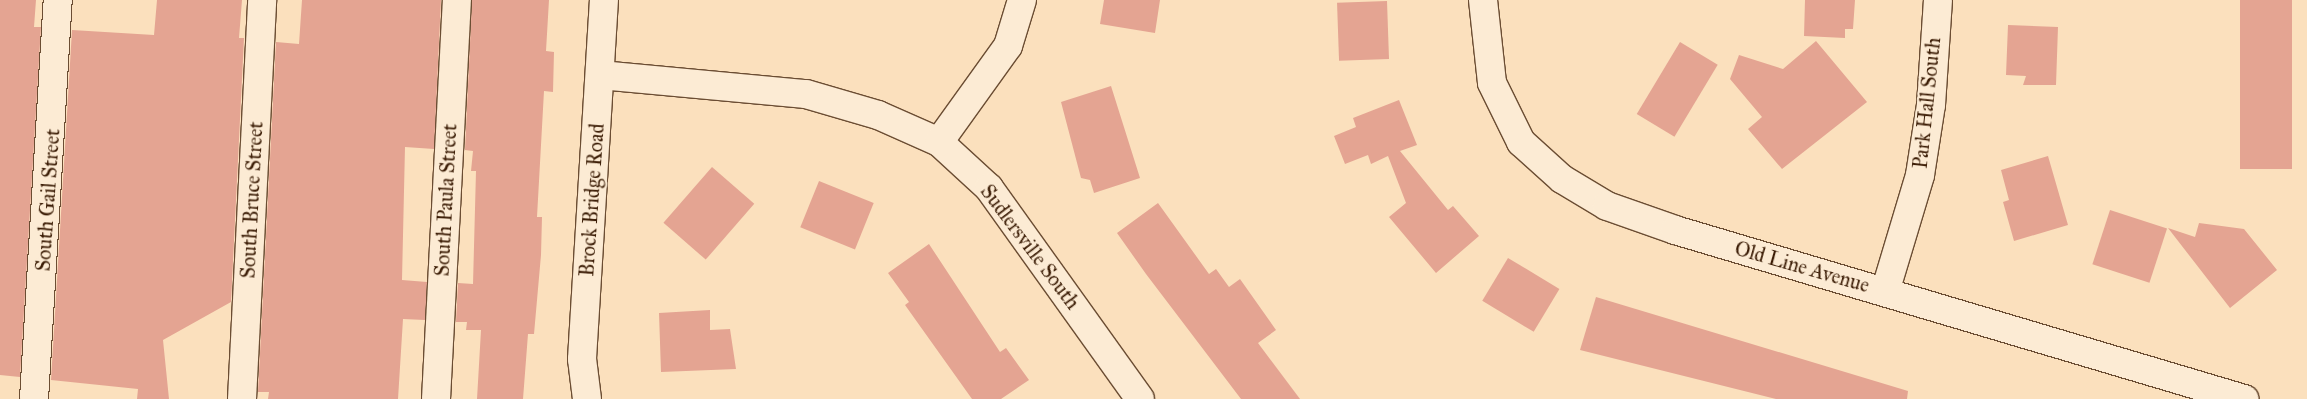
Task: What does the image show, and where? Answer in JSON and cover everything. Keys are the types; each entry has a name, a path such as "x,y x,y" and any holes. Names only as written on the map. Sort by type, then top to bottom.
{"street":[{"name":"South Gail Street","path":"34,399 58,0"},
{"name":"South Bruce Street","path":"242,399 262,0"},
{"name":"South Paula Street","path":"436,399 457,0"},
{"name":"Brock Bridge Road","path":"587,399 582,359 604,0"},
{"path":"939,142 1008,46 1022,0"},
{"name":"Old Line Avenue","path":"1483,0 1492,83 1521,142 1562,179 1607,206 1675,230 2244,399"},
{"name":"Park Hall South","path":"1885,292 1920,175 1931,105 1938,0"},
{"name":"Sudlersville South","path":"600,75 806,94 878,115 939,142 989,188 1140,399"}],"building":[{"path":"0,0 36,0 34,27 41,27 20,377 0,375"},
{"path":"157,0 242,0 239,38 244,38 231,302 163,340 169,399 137,399 138,389 51,380 72,30 154,35"},
{"path":"302,0 441,0 434,149 405,147 402,280 427,282 425,320 403,319 398,399 268,399 269,392 258,392 276,42 299,44"},
{"path":"472,0 549,0 546,51 554,52 553,92 544,91 537,217 542,217 541,255 534,334 528,334 523,399 477,399 481,330 466,330 467,322 456,322 458,283 473,284 476,171 471,171 473,151 465,150"},
{"path":"1104,0 1160,0 1155,33 1100,24"},
{"path":"1805,0 1855,0 1853,29 1845,29 1845,38 1804,36"},
{"path":"2240,0 2292,0 2292,169 2240,169"},
{"path":"1387,1 1389,59 1339,61 1337,3"},
{"path":"2008,25 2058,27 2056,85 2023,85 2026,76 2006,75"},
{"path":"1816,41 1867,102 1782,169 1748,129 1762,117 1730,79 1739,55 1783,69"},
{"path":"1680,42 1718,65 1674,137 1637,114"},
{"path":"1111,86 1140,178 1094,193 1090,180 1081,178 1061,102"},
{"path":"1399,100 1417,145 1400,151 1448,210 1453,206 1479,236 1436,273 1389,217 1406,203 1388,156 1371,164 1368,155 1345,164 1334,136 1356,127 1353,118"},
{"path":"2048,156 2068,225 2014,241 2003,202 2009,200 2001,170"},
{"path":"712,167 754,204 706,260 663,223"},
{"path":"819,181 874,203 855,249 800,227"},
{"path":"1158,203 1209,274 1216,269 1229,287 1240,279 1276,330 1258,343 1300,399 1241,399 1146,274 1117,233"},
{"path":"2110,210 2167,229 2149,283 2092,264"},
{"path":"2199,223 2244,229 2277,270 2230,308 2168,228 2195,237"},
{"path":"929,244 1000,352 1006,348 1029,380 1001,399 972,399 905,305 909,302 888,273"},
{"path":"1508,258 1559,289 1534,332 1482,301"},
{"path":"1596,297 1908,391 1907,399 1776,399 1580,350"},
{"path":"710,310 710,330 730,329 736,369 661,372 659,313"}]}
